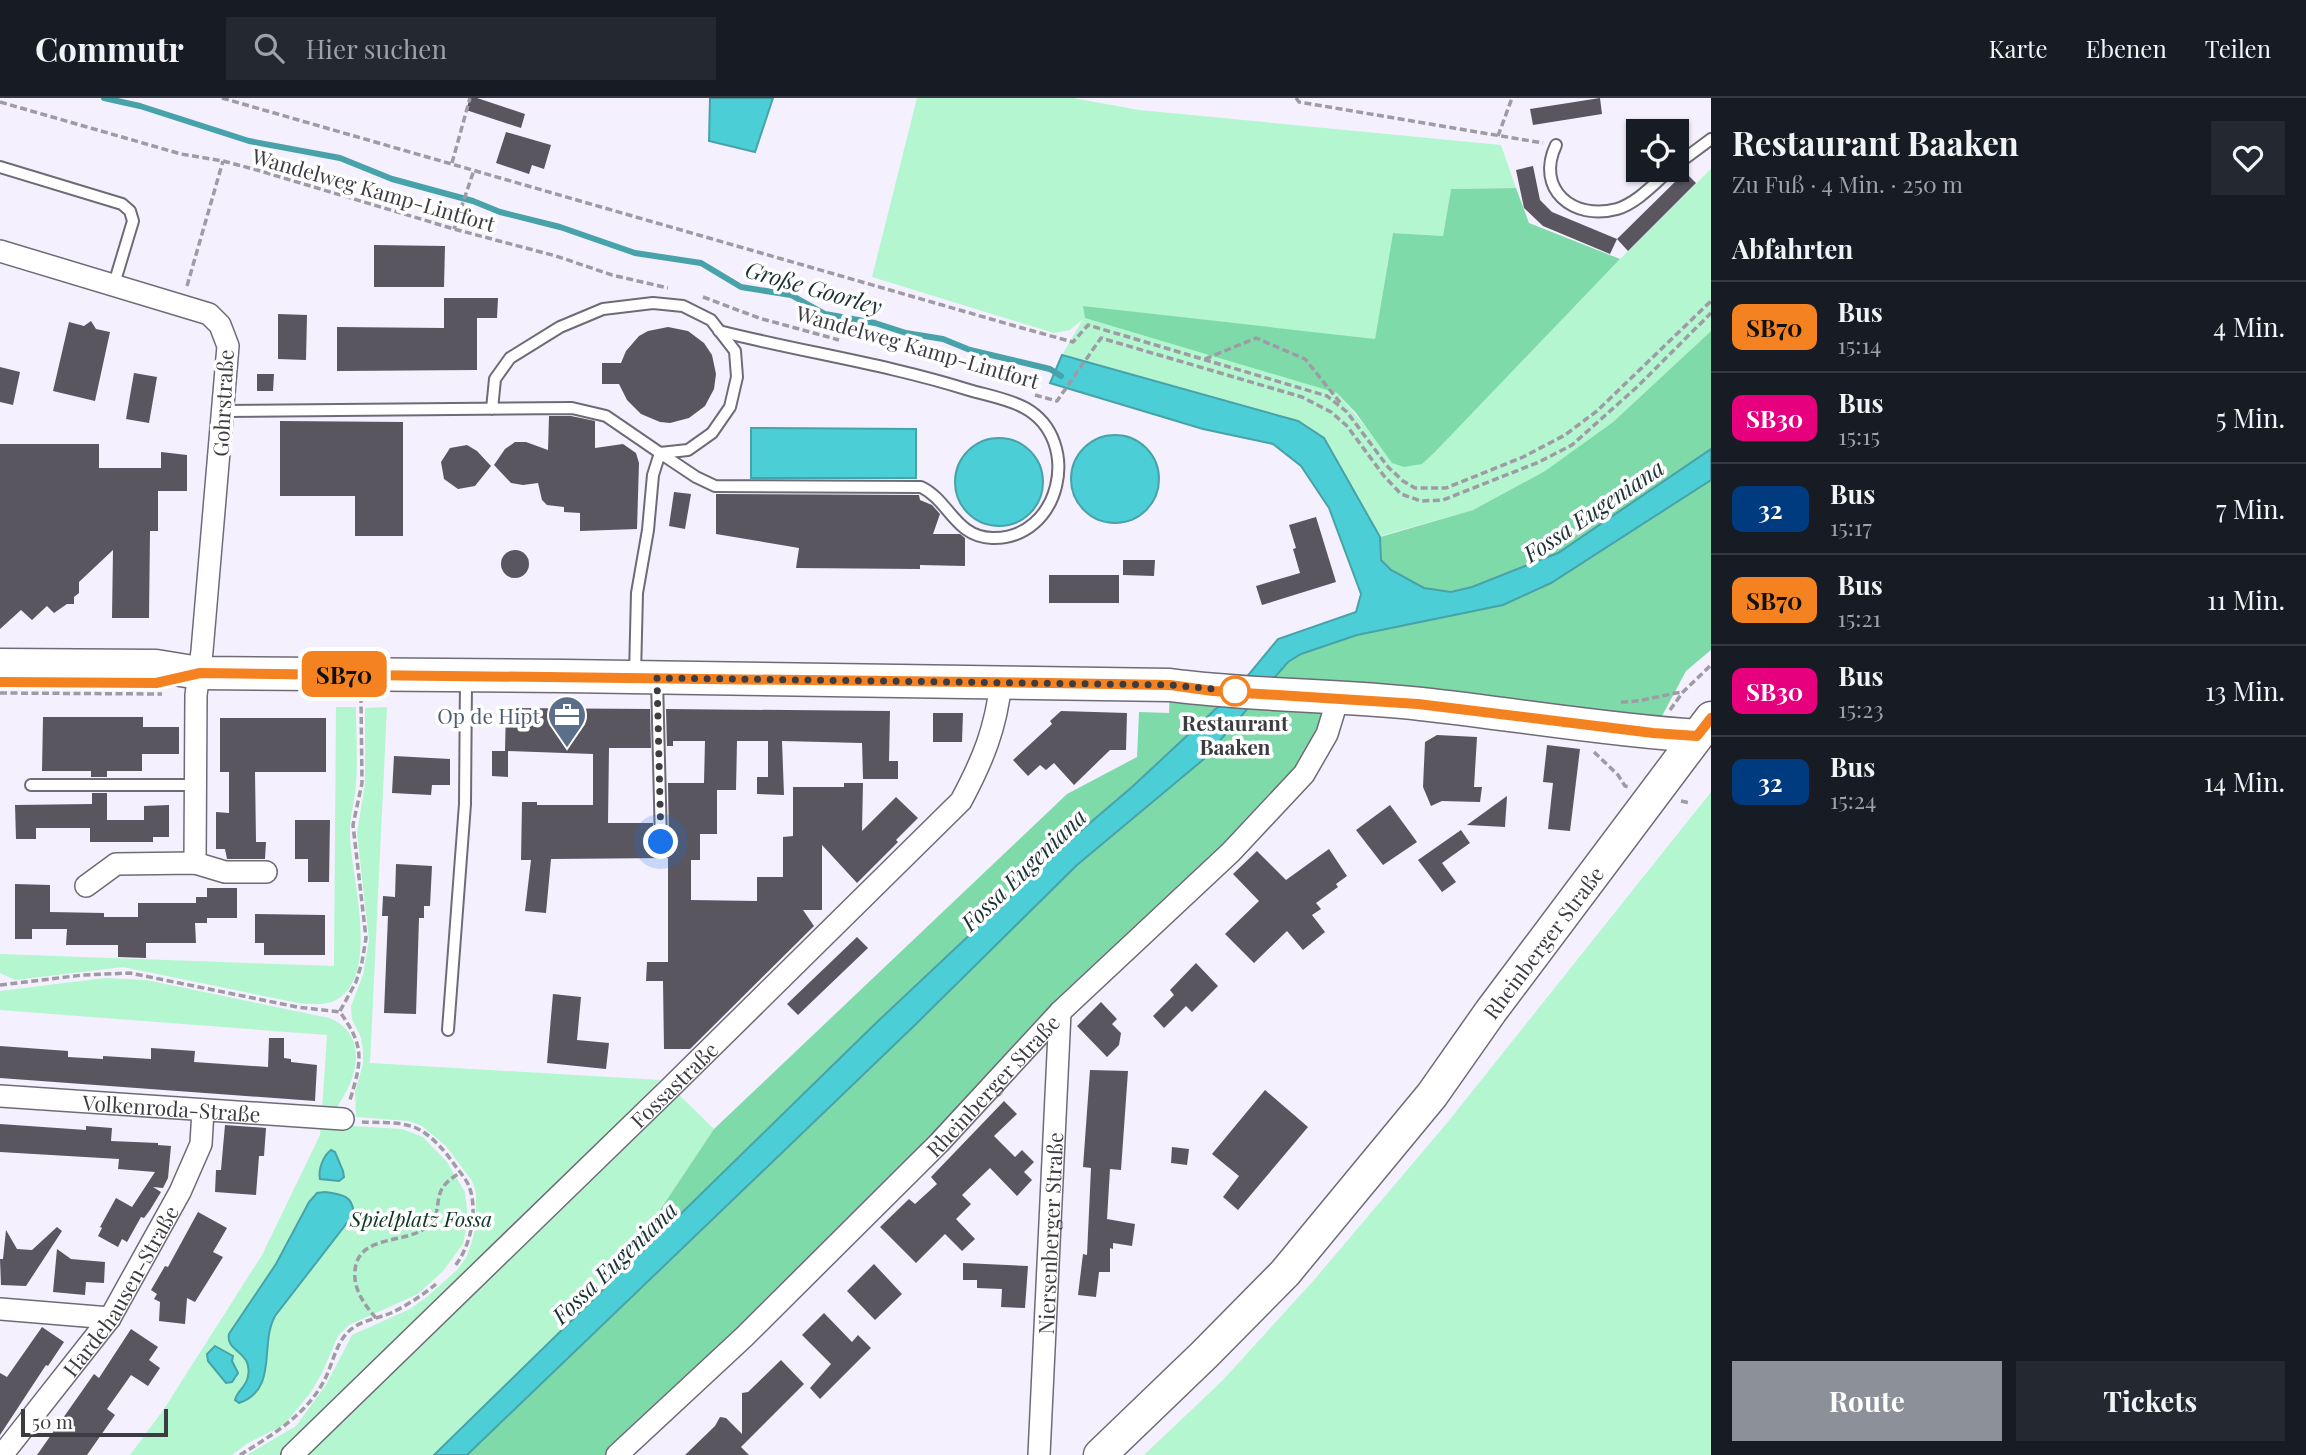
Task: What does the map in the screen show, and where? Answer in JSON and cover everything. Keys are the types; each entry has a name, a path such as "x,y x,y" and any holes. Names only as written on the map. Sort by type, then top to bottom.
{"main road":[{"path":"0,665 156,666 200,673 1170,685 1213,691 1474,710 1653,733 1704,727"},
{"path":"0,682 156,683 200,673"},
{"name":"Rheinberger Straße","path":"1100,1455 1285,1273 1432,1095 1491,1011 1704,727"}],"street":[{"name":"Gohrstraße","path":"0,251 209,314 220,325 228,346 197,695 194,863"},
{"name":"Fossastraße","path":"292,1455 961,801 982,762 998,707 1001,682"},
{"name":"Rheinberger Straße","path":"617,1455 744,1338 939,1143 1060,1012 1231,852 1304,774 1327,734 1338,698"},
{"path":"86,886 117,864 194,863 225,872 266,872"},
{"name":"Niersenberger Straße","path":"1039,1455 1060,1012"},
{"name":"Volkenroda-Straße","path":"0,1096 343,1119"},
{"name":"Hardehausen-Straße","path":"2,1455 110,1318 180,1192 201,1144 203,1110"},
{"path":"0,1309 110,1318"}],"lane":[{"path":"1689,155 1711,139"},
{"path":"1556,145 1549,160 1550,172 1559,197 1568,205 1588,212 1620,208 1655,182"},
{"path":"0,167 122,204 130,211 133,220 114,284"},
{"path":"492,409 495,379 510,358 560,327 603,309 653,303 683,306 711,320 735,351 737,377 730,407 712,433 688,450 660,453"},
{"path":"224,411 572,408 606,416 696,477 715,486 921,487 934,493 954,520 972,533 992,538 1022,533 1041,518 1053,498 1059,470 1056,442 1045,424 1024,408 942,382 719,331"},
{"path":"660,453 653,475 648,530 637,593 661,842"},
{"path":"448,1030 465,804 466,676"},
{"path":"31,785 195,785"}],"path":[{"path":"222,98 1073,342 1088,325 1327,396 1347,412"},
{"path":"452,163 470,98"},
{"path":"1296,98 1299,102 1556,145"},
{"path":"1322,98 1322,106"},
{"path":"1498,136 1512,98"},
{"name":"Wandelweg Kamp-Lintfort","path":"0,102 181,154 223,161 612,275 674,289"},
{"path":"183,304 223,161"},
{"path":"454,229 474,170"},
{"name":"Wandelweg Kamp-Lintfort","path":"699,296 760,318 846,343"},
{"path":"1203,359 1256,338 1305,359 1388,467 1403,481 1415,488 1446,488 1523,457 1565,435 1597,411 1711,301"},
{"name":"Wandelweg Kamp-Lintfort","path":"1033,395 1057,401 1101,338 1302,397 1331,412 1346,426 1401,494 1421,501 1443,500 1539,462 1572,445 1637,387 1711,313"},
{"path":"1653,733 1683,692 1711,665"},
{"path":"340,1012 356,982 366,938 354,825 362,783 361,695"},
{"path":"1593,751 1618,775 1625,786 1690,803"},
{"path":"0,985 83,975 130,973 297,1007 340,1012"},
{"path":"340,1012 357,1038 359,1051 357,1075 343,1119 416,1128 445,1152 468,1185 471,1195 471,1225 466,1247 450,1272"},
{"path":"376,1318 355,1286 354,1274 358,1257 366,1248 415,1233 428,1226 436,1213 440,1190 445,1182 460,1173"},
{"path":"240,1455 293,1421 322,1385 337,1350 349,1331 409,1303 442,1280"}],"green space":[{"path":"917,98 1073,98 1139,110 1501,145 1516,188 1451,189 1443,236 1393,233 1375,340 1083,306 1337,393 1371,433 1436,451 1620,259 1711,169 1711,331 1613,422 1545,471 1473,510 1380,536 1324,438 1298,421 1062,355 1083,319 1070,330 1054,333 872,277"},
{"path":"1516,188 1529,223 1620,259 1422,464 1404,467 1392,463 1356,413 1337,393 1085,318 1083,306 1375,339 1393,233 1443,236 1451,189"},
{"path":"1711,331 1711,650 1686,671 1653,733 1338,698 1304,774 617,1455 467,1455 620,1308 610,1285 714,1129 1067,794 1137,757 1139,712 1169,713 1170,685 1261,692 1288,662 1301,654 1357,635 1381,560 1380,537 1473,510 1545,471 1613,422"},
{"path":"336,707 356,707 357,774 350,836 358,899 360,948 357,970 350,987 336,1000 322,1004 298,1003 123,967 15,980 0,973 0,954 334,966"},
{"path":"387,707 370,1063 660,1080 472,1275 285,1455 247,1455 296,1426 326,1385 352,1335 410,1309 457,1270 466,1258 476,1224 476,1193 472,1181 446,1146 422,1126 409,1121 356,1117 355,1092 363,1064 363,1051 361,1038 352,1019 351,1006 363,975 369,940 357,833 365,784 365,708"},
{"path":"1711,792 1711,1455 1144,1455 1223,1380 1314,1280 1447,1123"},
{"path":"105,978 146,980 329,1018 351,1036 355,1048 356,1060 349,1087 334,1111 322,1111 327,1035 0,1010 0,991"},
{"path":"674,1090 714,1129 610,1285 434,1455 307,1455"},
{"name":"Spielplatz Fossa","path":"321,1124 402,1129 423,1137 447,1162 465,1192 468,1220 463,1244 443,1271 418,1294 349,1325 338,1336 311,1392 280,1427 248,1443 232,1455 130,1455 164,1409 262,1255 320,1135"}],"water":[{"path":"710,98 773,98 755,152 709,141"},
{"path":"1062,355 1298,421 1324,438 1380,537 1381,560 1391,570 1424,588 1451,592 1472,587 1558,553 1711,449 1711,480 1551,583 1503,605 1357,635 1301,654 1288,662 1204,759 1077,865 916,1024 467,1455 434,1455 876,1023 1077,834 1236,690 1278,639 1356,612 1361,594 1329,508 1301,466 1273,444 1203,429 1050,383"},
{"path":"751,428 916,429 916,478 751,478"},
{"path":"1115,435 1132,438 1146,448 1156,462 1159,479 1156,496 1146,510 1132,520 1115,523 1098,520 1084,510 1074,496 1071,479 1074,462 1084,448 1098,438"},
{"path":"999,438 1016,441 1030,451 1040,465 1043,482 1040,499 1030,513 1016,523 999,526 982,523 968,513 958,499 955,482 958,465 968,451 982,441"},
{"path":"331,1150 335,1152 343,1171 344,1177 339,1181 320,1179 322,1163"},
{"path":"317,1193 346,1197 352,1204 353,1215 275,1316 270,1327 264,1377 259,1388 239,1403 235,1400 247,1380 247,1361 231,1345 229,1334 276,1264 309,1202"},
{"path":"215,1346 233,1356 232,1361 238,1373 232,1382 226,1383 208,1361 207,1354"}],"building":[{"path":"470,98 525,114 521,128 466,110"},
{"path":"1600,98 1602,114 1533,125 1530,109"},
{"path":"506,132 551,145 544,169 532,165 529,174 496,163"},
{"path":"1533,166 1540,200 1552,212 1617,239 1610,254 1543,226 1524,208 1516,170"},
{"path":"1689,176 1696,183 1628,251 1617,239 1675,182 1689,182"},
{"path":"374,245 445,246 444,287 374,287"},
{"path":"444,298 498,298 497,318 477,318 477,370 337,371 337,327 444,328"},
{"path":"278,314 307,315 306,360 278,359"},
{"path":"91,321 96,329 110,332 95,401 53,391 69,322 84,326"},
{"path":"668,327 688,331 704,343 712,355 716,374 714,389 705,406 689,418 670,423 641,414 627,400 619,384 602,384 602,363 621,363 626,351 639,336 648,331"},
{"path":"0,367 20,372 13,405 0,402"},
{"path":"134,373 157,377 149,423 126,419"},
{"path":"257,374 274,374 273,391 257,391"},
{"path":"549,416 571,416 595,421 595,448 623,444 636,453 639,463 637,529 580,531 580,513 564,512 564,507 547,505 542,500 538,483 511,483 494,465 505,449 515,442 526,442 548,450"},
{"path":"280,421 403,422 403,536 355,536 355,496 280,496"},
{"path":"0,444 99,444 99,468 161,468 161,452 187,455 187,491 158,491 158,531 150,531 149,618 112,618 113,550 79,582 79,593 74,597 74,604 67,604 54,613 47,606 32,620 21,610 0,629"},
{"path":"467,445 491,466 475,486 458,489 444,479 441,462 450,448"},
{"path":"674,492 691,494 685,529 669,526"},
{"path":"716,494 919,495 920,500 932,505 940,514 933,534 960,534 965,538 965,566 920,565 920,569 796,568 799,548 716,534"},
{"path":"1316,517 1336,582 1262,605 1256,586 1300,573 1289,525"},
{"path":"515,550 525,554 529,564 525,574 515,578 505,574 501,564 505,554"},
{"path":"1123,560 1155,560 1154,576 1123,575"},
{"path":"1049,575 1119,575 1119,603 1049,603"},
{"path":"506,708 650,709 651,748 609,748 608,823 653,823 653,843 661,850 666,848 669,842 668,783 704,783 705,741 673,741 673,746 667,746 666,709 890,711 889,761 898,761 898,779 863,779 862,743 782,741 784,795 757,794 757,777 768,777 768,741 737,741 736,790 717,790 717,834 700,834 700,860 691,860 691,900 757,901 757,877 783,877 783,837 793,836 793,787 844,787 844,783 863,783 862,831 896,797 918,818 857,883 822,845 822,910 803,910 814,926 690,1049 664,1049 663,981 646,981 647,962 668,962 668,858 551,859 546,913 525,911 531,860 521,860 522,802 537,802 537,805 593,805 593,754 505,751"},
{"path":"1061,711 1127,713 1126,750 1110,750 1074,785 1054,763 1046,770 1040,765 1028,776 1013,760 1052,724 1050,721"},
{"path":"933,713 963,713 962,742 933,742"},
{"path":"43,717 143,717 143,727 179,727 179,754 142,754 142,771 107,771 107,777 91,777 91,771 42,771"},
{"path":"220,718 326,718 326,772 255,772 256,842 266,842 265,859 227,859 225,849 216,849 216,812 229,813 229,772 220,772"},
{"path":"1437,735 1477,737 1474,787 1482,787 1480,802 1442,801 1431,806 1423,787 1425,742"},
{"path":"1547,745 1580,749 1570,831 1548,829 1553,783 1543,782"},
{"path":"492,751 508,751 508,777 492,776"},
{"path":"394,756 450,759 450,785 432,785 431,795 392,793"},
{"path":"92,793 107,793 107,820 144,820 144,806 169,805 169,837 153,837 153,842 90,842 90,828 36,828 36,839 16,839 15,805 92,804"},
{"path":"1507,796 1505,827 1467,825"},
{"path":"1390,805 1417,842 1383,865 1356,830"},
{"path":"295,820 330,820 329,882 308,882 308,859 295,859"},
{"path":"1461,830 1470,843 1442,863 1456,882 1442,892 1418,860"},
{"path":"1329,849 1347,876 1336,884 1338,887 1316,903 1321,909 1312,915 1325,932 1303,950 1287,931 1254,963 1225,934 1259,901 1233,874 1257,851 1286,880"},
{"path":"396,864 432,866 430,906 424,906 424,918 419,918 416,1014 384,1013 388,916 382,916 383,896 395,897"},
{"path":"15,884 50,885 50,912 104,913 104,917 138,917 138,903 196,903 196,897 207,897 207,888 237,888 237,918 207,918 207,923 195,923 196,943 146,943 146,958 118,957 118,945 66,945 67,929 32,929 32,939 15,939"},
{"path":"255,914 325,915 325,955 264,955 264,943 255,943"},
{"path":"857,937 868,948 798,1015 787,1004"},
{"path":"1196,963 1218,986 1192,1012 1186,1006 1164,1028 1153,1016 1174,995 1170,990"},
{"path":"553,994 581,997 577,1040 609,1043 606,1069 547,1063"},
{"path":"1101,1002 1117,1019 1112,1024 1121,1033 1119,1045 1107,1057 1077,1026"},
{"path":"269,1038 284,1038 284,1058 291,1059 291,1062 317,1065 315,1101 0,1078 0,1046 68,1051 68,1057 103,1059 103,1056 151,1059 151,1048 195,1051 194,1062 268,1067"},
{"path":"1090,1070 1128,1071 1121,1170 1110,1169 1107,1219 1135,1224 1132,1246 1113,1243 1113,1249 1110,1248 1110,1272 1099,1272 1096,1297 1078,1295 1083,1254 1087,1255 1091,1168 1083,1167"},
{"path":"1265,1090 1308,1127 1238,1210 1223,1197 1239,1176 1212,1154"},
{"path":"1004,1101 1017,1114 994,1136 1015,1157 1022,1150 1034,1162 1024,1172 1032,1180 1017,1196 990,1168 962,1195 971,1204 956,1219 975,1239 962,1251 945,1234 916,1263 880,1227 909,1199 915,1204 937,1184 931,1177"},
{"path":"0,1124 86,1130 86,1126 112,1128 111,1141 171,1146 168,1178 163,1188 153,1187 161,1192 144,1218 141,1217 127,1242 122,1239 118,1247 98,1236 102,1228 100,1227 116,1198 132,1207 155,1172 118,1169 119,1159 0,1152"},
{"path":"225,1125 266,1128 264,1156 259,1156 256,1195 215,1192 216,1170 221,1170"},
{"path":"1172,1147 1189,1149 1187,1165 1171,1163"},
{"path":"198,1212 227,1228 213,1252 223,1257 195,1302 187,1298 185,1324 159,1321 160,1302 154,1299 157,1294 151,1290 165,1266 168,1267"},
{"path":"57,1227 62,1231 26,1286 1,1285 0,1259 3,1259 6,1230 17,1249 32,1250"},
{"path":"57,1249 71,1259 105,1262 104,1283 86,1282 85,1295 53,1292"},
{"path":"963,1263 1028,1266 1025,1308 1001,1307 1002,1289 977,1288 977,1280 963,1280"},
{"path":"874,1264 902,1294 875,1320 847,1291"},
{"path":"824,1313 852,1342 858,1335 871,1348 820,1399 810,1388 831,1364 802,1335"},
{"path":"42,1327 64,1342 0,1435 0,1373 7,1377"},
{"path":"131,1329 158,1347 149,1360 160,1368 148,1386 131,1375 107,1409 115,1415 87,1455 37,1455 94,1374 99,1378"},
{"path":"781,1360 804,1384 741,1447 749,1455 685,1455 715,1426 720,1417 726,1418 742,1434 742,1393 748,1392"}],"waterway":[{"name":"Große Goorley","path":"104,98 140,106 249,141 340,158 392,179 560,227 635,253 701,263 741,287 791,295 825,314 943,339 970,350 1050,369 1061,376"}],"bus line":[{"name":"SB70","path":"0,682 156,683 200,673 1170,685 1213,691 1418,704 1697,736 1711,718"}],"place":[{"name":"Restaurant Baaken","path":"1235,691"},
{"name":"Op de Hipt","path":"567,749"}],"route":[{"path":"661,842 657,678 1170,685 1235,691"}],"water label":[{"name":"Fossa Eugeniana","path":"1593,510"},
{"name":"Fossa Eugeniana","path":"1023,869"},
{"name":"Fossa Eugeniana","path":"614,1262"}]}
